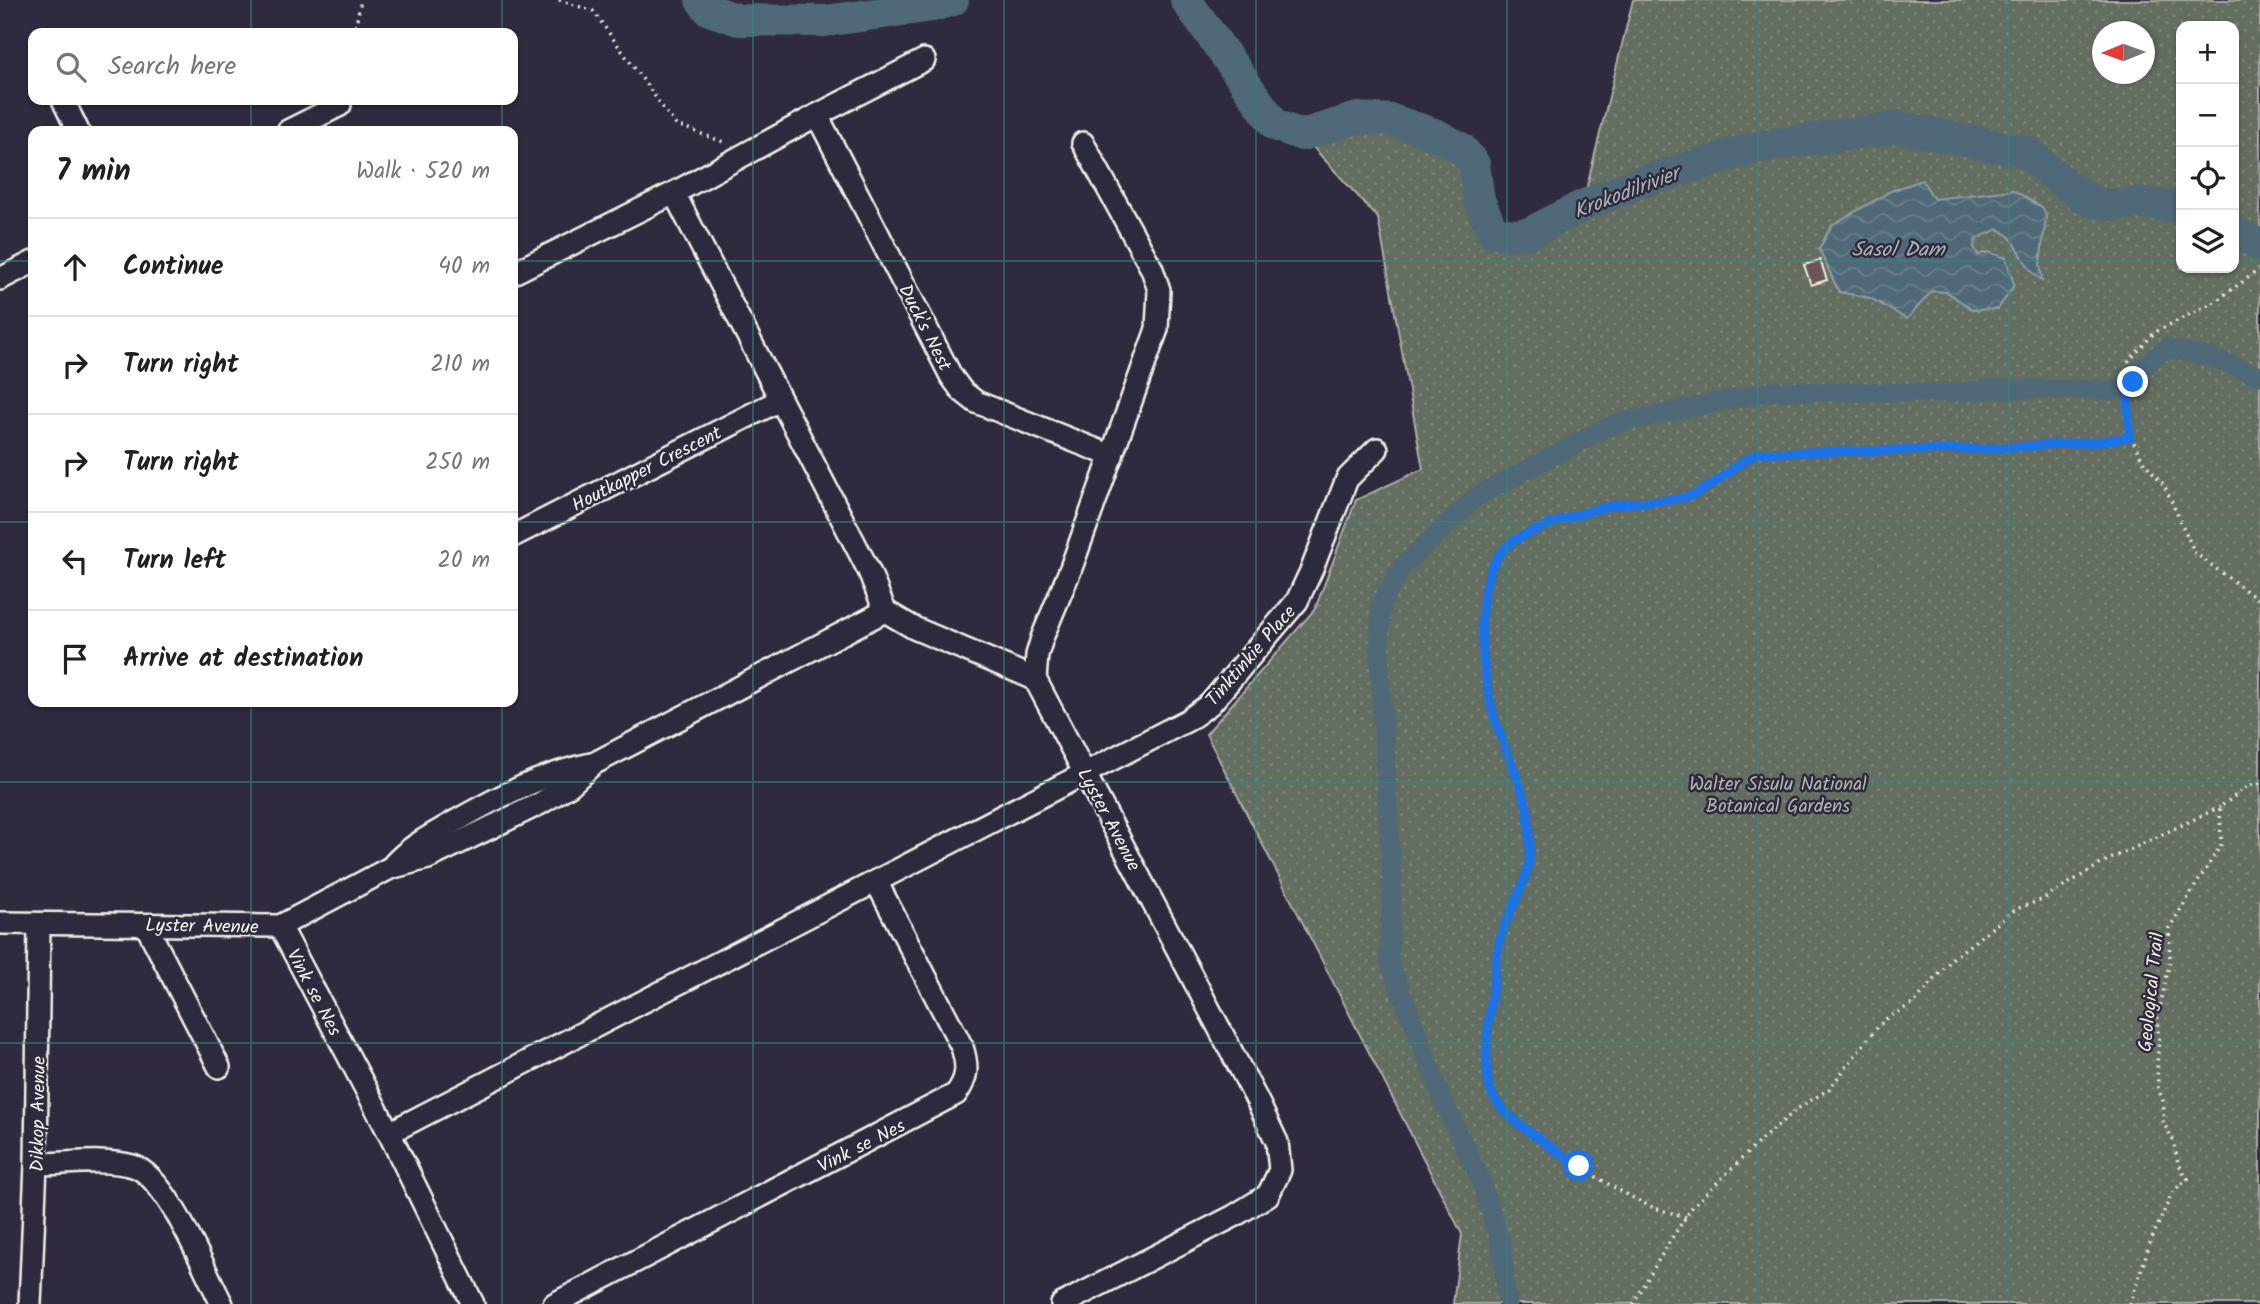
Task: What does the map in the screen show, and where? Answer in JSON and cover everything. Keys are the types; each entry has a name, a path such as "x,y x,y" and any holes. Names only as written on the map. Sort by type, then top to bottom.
{"street":[{"path":"518,271 674,193 924,60"},
{"path":"65,105 75,126"},
{"path":"298,126 340,105"},
{"name":"Duck's Nest","path":"817,115 951,376 962,391 976,402 1112,456"},
{"path":"674,193 869,571 885,611 914,628 1035,679 1042,638 1112,456 1157,329 1159,290 1152,269 1083,142"},
{"path":"0,279 28,265"},
{"name":"Houtkapper Crescent","path":"518,533 780,400"},
{"name":"Tinktinkie Place","path":"1087,774 1132,747 1188,720 1210,704 1297,601 1347,479 1377,449"},
{"name":"Lyster Avenue","path":"0,923 280,926 390,868 421,841 481,807 535,781 570,768 593,764 885,611"},
{"name":"Lyster Avenue","path":"1035,679 1257,1100 1277,1142 1280,1170 1268,1195 1234,1216 1062,1304"},
{"path":"389,1133 1087,774"},
{"name":"Vink se Nes","path":"554,1304 956,1094 964,1084 967,1071 962,1047 876,881"},
{"name":"Dikkop Avenue","path":"30,1304 36,1164 39,924"},
{"path":"146,925 219,1067"},
{"name":"Vink se Nes","path":"280,926 389,1133 473,1304"},
{"path":"36,1164 121,1164 145,1172 168,1199 222,1304"}],"path":[{"path":"355,28 361,0"},
{"path":"559,0 593,12 675,124 748,152"},
{"path":"2260,270 2216,301 2155,332 2129,361 2133,382 2128,400 2130,437 2143,460 2164,485 2195,553 2260,601"},
{"path":"1686,1217 1651,1207 1579,1166 1514,1120 1490,1090 1488,1062 1498,949 1501,932 1523,886 1530,848 1527,809 1493,710 1484,653 1482,606 1487,580 1496,557 1517,538 1596,509 1619,504 1685,498 1758,453 1983,449 2097,442 2130,437"},
{"path":"1633,1304 1693,1206 1762,1139 1797,1109 1829,1089 1875,1030 1887,1018 1914,1003 1953,958 2016,909 2041,900 2104,862 2220,807 2248,786 2260,783"},
{"name":"Geological Trail","path":"2130,1304 2150,1243 2173,1191 2188,1178 2178,1163 2173,1140 2163,1122 2164,1103 2158,1088 2157,1021 2170,961 2169,928 2221,845 2220,807"}],"green space":[{"name":"Walter Sisulu National Botanical Gardens","path":"1633,0 2260,0 2260,1304 1453,1304 1462,1234 1206,734 1315,609 1356,500 1423,469 1378,218 1302,135 1347,116 1392,120 1462,149 1475,176 1493,232 1522,234 1582,206"}],"water":[{"name":"Sasol Dam","path":"1922,180 1934,199 2013,190 2043,208 2046,217 2040,263 2042,280 2029,268 2012,240 1998,229 1976,239 1974,247 1978,255 1988,252 2006,258 2014,285 1998,309 1973,310 1947,292 1932,291 1907,319 1870,298 1839,292 1819,249 1832,225 1891,191"}],"building":[{"path":"1820,260 1827,280 1811,285 1804,265"}],"waterway":[{"name":"Krokodilrivier","path":"701,0 709,10 739,20 825,21 933,6 953,0"},
{"name":"Krokodilrivier","path":"1186,0 1275,125 1302,135 1357,118 1392,120 1437,135 1462,149 1474,164 1479,200 1493,232 1515,235 1530,233 1582,206 1638,183 1758,147 1897,127 2027,152 2090,201 2111,205 2143,203 2176,207"},
{"name":"Krokodilrivier","path":"2239,234 2260,245"},
{"path":"1508,1304 1501,1244 1480,1179 1445,1106 1389,961 1392,880 1379,652 1381,604 1402,567 1477,496 1613,424 1772,391 1942,393 1997,389 2117,390 2166,348 2213,358 2260,376"}],"route":[{"path":"1579,1166 1514,1120 1490,1090 1488,1062 1498,949 1501,932 1523,886 1530,848 1527,809 1493,710 1484,653 1482,606 1487,580 1496,557 1517,538 1596,509 1619,504 1685,498 1758,453 1983,449 2097,442 2130,437 2128,400 2133,382"}]}
